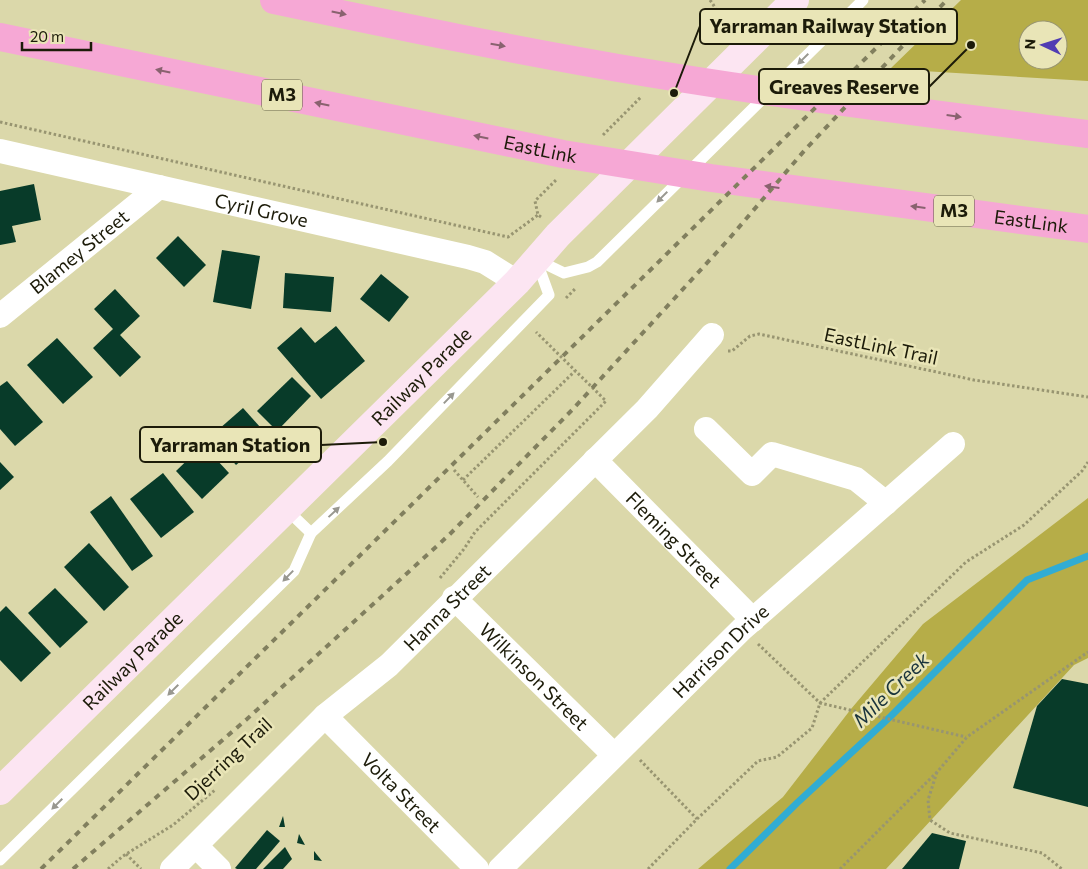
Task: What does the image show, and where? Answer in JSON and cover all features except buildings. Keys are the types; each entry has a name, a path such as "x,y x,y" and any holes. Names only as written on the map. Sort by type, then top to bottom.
{"highway":[{"path":"274,0 442,35 645,84 792,96 1088,134"},
{"name":"EastLink","path":"0,37 563,164 711,178 1088,229"}],"main road":[{"name":"Railway Parade","path":"0,791 517,282 558,235 795,0"}],"street":[{"name":"Cyril Grove","path":"0,151 468,257 485,262 517,282"},
{"name":"Blamey Street","path":"0,316 159,187"},
{"name":"Hanna Street","path":"172,869 326,716 389,665 447,591 595,460 654,401 707,340"},
{"path":"706,429 752,474 772,454 856,479 886,502"},
{"name":"Harrison Drive","path":"500,869 747,624 953,444"},
{"name":"Fleming Street","path":"595,460 747,624"},
{"name":"Wilkinson Street","path":"447,591 620,750"},
{"name":"Volta Street","path":"326,716 477,869"},
{"path":"196,846 219,869"}],"lane":[{"path":"536,260 564,273 588,267 597,262 863,0"},
{"path":"0,860 294,571 311,533 388,461 550,294 536,260"},
{"path":"286,509 311,533"}],"path":[{"path":"710,0 717,10 720,22 718,36 714,42"},
{"path":"596,141 645,84"},
{"path":"0,122 508,237 538,215"},
{"path":"558,235 538,215 535,201 563,164"},
{"path":"447,591 440,578 464,549 475,532 606,401 535,330"},
{"name":"EastLink Trail","path":"707,340 732,351 750,336 759,334 974,380 1088,397"},
{"path":"464,480 575,371"},
{"path":"648,869 696,819 758,761 777,757 812,728 820,703 966,562 1024,526 1082,471 1088,462"},
{"path":"454,470 478,497"},
{"path":"747,624 820,703 967,737"},
{"path":"840,869 938,771 967,737 1088,652"},
{"path":"620,750 696,819"},
{"path":"938,771 928,800 930,820 950,833 1042,853 1062,869"},
{"name":"Djerring Trail","path":"108,869 126,854 173,825 216,789"},
{"path":"126,854 141,869"}],"shaded area":[{"path":"961,0 1088,0 1088,81 890,69"},
{"path":"1088,498 1088,658 1074,665 886,869 698,869 783,797 851,709 923,624"}],"waterway":[{"name":"Mile Creek","path":"730,869 797,803 891,716 1027,580 1088,556"}],"railway":[{"path":"41,869 925,0"},
{"path":"73,869 247,719 449,535 573,409 728,240 804,151 947,0"}],"place":[{"name":"Greaves Reserve","path":"971,45"},
{"name":"Yarraman Railway Station","path":"674,93"},
{"name":"Yarraman Station","path":"383,442"}]}
